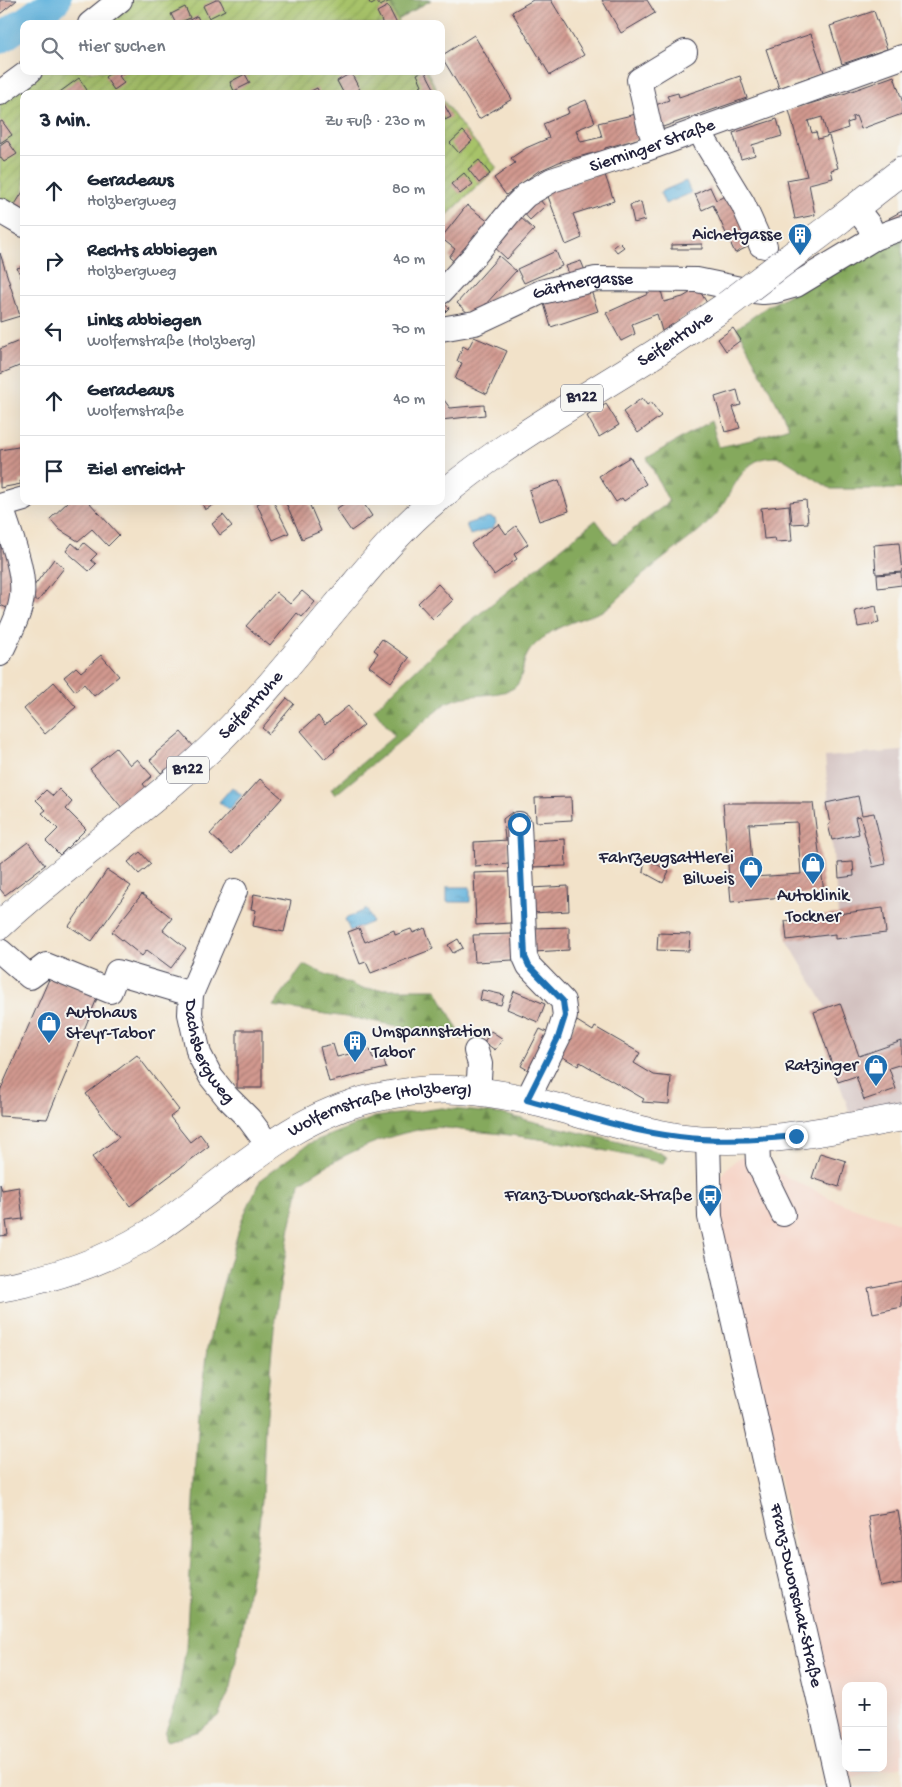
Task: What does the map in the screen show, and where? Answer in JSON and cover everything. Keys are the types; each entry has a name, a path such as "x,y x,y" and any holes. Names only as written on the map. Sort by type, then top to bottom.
{"main road":[{"name":"Seifentruhe","path":"445,493 472,470 537,426 654,354 728,296 846,214 902,171"},
{"name":"Seifentruhe","path":"0,925 32,896 167,788 220,739 292,659 381,554 429,505"},
{"name":"Wolfernstraße (Holzberg)","path":"0,1288 46,1278 89,1264 120,1251 175,1217 269,1146 321,1116 345,1106 374,1098 439,1089 478,1092 527,1100 636,1129 678,1137 708,1139 757,1140 796,1136 902,1117"}],"street":[{"path":"95,20 120,0"},
{"path":"656,145 650,129 639,80 685,52"},
{"name":"Sierninger Straße","path":"445,288 514,207 526,195 552,180 902,57"},
{"path":"0,92 24,75"},
{"path":"699,129 743,204 761,245 765,246"},
{"path":"0,211 20,223"},
{"path":"846,214 868,225 874,238"},
{"path":"728,296 775,290 796,284 840,260 874,238 902,228"},
{"name":"Gärtnergasse","path":"445,328 475,323 541,292 582,281 617,278 697,280 728,296"},
{"path":"0,654 19,609 22,583 1,506 20,500"},
{"path":"519,824 525,957 529,966 563,1001 565,1016 558,1038 527,1100"},
{"name":"Dachsbergweg","path":"235,891 191,994 190,1014 199,1054 207,1069 227,1098 248,1119 269,1146"},
{"path":"0,951 30,977 46,965 110,990 117,972 191,994"},
{"path":"476,1050 480,1064 478,1092"},
{"name":"Franz-Dworschak-Straße","path":"708,1139 710,1217 839,1787"},
{"path":"757,1140 758,1163 783,1214"}],"shaded area":[{"path":"902,751 902,1103 850,1113 814,1012 826,1007 787,940 785,921 838,914 825,757"},
{"path":"748,1155 761,1158 778,1173 843,1204 902,1224 902,1766 887,1770 887,1682 842,1682 842,1749 719,1218 717,1192 724,1171 736,1160"},
{"path":"847,1772 878,1772 849,1779"}],"green space":[{"path":"130,0 388,0 398,20 104,20"},
{"path":"388,0 431,0 398,20"},
{"path":"38,75 429,75 437,90 20,90 20,212 0,200 0,102 24,87"},
{"path":"445,103 463,128 497,168 445,217"},
{"path":"902,235 902,489 831,489 782,458 768,457 756,461 739,478 719,511 711,520 643,575 610,606 600,612 557,629 536,644 527,655 519,683 516,686 504,692 462,697 446,703 335,795 331,789 394,736 374,709 447,640 596,520 614,544 669,502 647,458 711,421 719,447 751,440 789,427 737,328 768,306"},
{"path":"303,965 363,989 436,989 463,1039 372,1021 273,1006"},
{"path":"442,1108 502,1114 656,1151 667,1157 663,1163 543,1140 495,1133 434,1128 412,1131 378,1141 330,1164 300,1183 290,1227 275,1318 265,1423 262,1500 256,1549 231,1688 218,1716 199,1731 167,1741 165,1733 178,1697 186,1647 199,1411 207,1349 242,1219 261,1179 310,1143 375,1117"}],"water":[{"path":"686,181 691,193 665,204 660,192"},
{"path":"489,517 495,519 496,523 493,528 470,535 466,524"},
{"path":"232,787 242,795 229,810 219,802"},
{"path":"447,887 470,887 470,902 447,902"},
{"path":"367,909 372,922 350,931 345,919"}],"building":[{"path":"0,0 17,0 0,14"},
{"path":"220,0 225,10 209,18 203,6"},
{"path":"368,0 392,0 380,6 377,2 371,5"},
{"path":"533,0 551,0 584,55 550,75 512,12"},
{"path":"602,0 647,0 655,13 621,33"},
{"path":"388,6 395,20 381,20 377,12"},
{"path":"185,7 190,18 174,20 171,14"},
{"path":"874,11 887,49 842,64 830,26"},
{"path":"197,16 199,20 190,20"},
{"path":"811,34 824,72 779,88 766,49"},
{"path":"474,35 512,99 479,119 445,63 445,53"},
{"path":"108,75 120,75 119,76 124,83 114,90 105,77"},
{"path":"246,75 250,83 234,90 230,82"},
{"path":"348,75 352,75 360,90 342,90 337,81"},
{"path":"417,75 427,75 435,90 422,90 420,86 422,85"},
{"path":"740,76 747,98 660,128 653,106 669,100 667,96 678,93 679,97"},
{"path":"894,76 902,100 902,114 861,129 856,116 852,117 853,121 847,123 848,128 827,135 822,117 808,121 812,133 816,132 818,139 829,136 838,168 831,170 833,178 809,184 815,215 795,219 787,180 807,176 789,110"},
{"path":"79,78 87,90 62,90"},
{"path":"586,100 595,122 576,130 581,142 602,137 598,123 636,114 642,138 559,162 537,172 506,195 494,178 515,163 511,158 526,148 549,138 543,124 569,113 567,108"},
{"path":"445,106 451,117 445,120"},
{"path":"777,119 782,136 752,145 755,155 741,159 733,133"},
{"path":"2,121 12,135 0,143 0,122"},
{"path":"463,131 472,141 459,153 450,143"},
{"path":"7,140 17,154 4,162 0,157 0,145"},
{"path":"479,160 490,174 479,183 468,169"},
{"path":"604,172 614,201 573,214 582,238 566,245 546,191"},
{"path":"464,173 473,184 460,194 451,184"},
{"path":"710,187 716,200 733,193 756,243 735,253 713,205 702,210 695,194"},
{"path":"535,194 545,206 530,220 520,209"},
{"path":"20,196 20,210 14,206"},
{"path":"641,202 645,220 634,223 630,205"},
{"path":"467,205 490,223 458,265 449,257 455,249 445,241 445,233"},
{"path":"902,211 902,221 893,225 889,218"},
{"path":"517,214 534,230 507,259 490,243"},
{"path":"619,242 624,247 617,252 613,247"},
{"path":"702,244 702,249 671,249 671,245"},
{"path":"556,251 562,266 524,283 517,269"},
{"path":"0,253 20,316 0,322"},
{"path":"499,256 516,271 473,318 457,303"},
{"path":"581,261 586,273 570,277 566,266"},
{"path":"659,283 664,302 683,297 698,288 707,303 662,331 657,314 632,324 635,334 621,341 606,313 648,294 646,286"},
{"path":"589,285 598,311 551,327 543,300"},
{"path":"733,328 741,340 726,351 718,339"},
{"path":"474,337 507,351 487,394 455,379 462,363 457,361 463,346 468,349"},
{"path":"20,341 20,366 0,374 0,349"},
{"path":"737,390 741,405 733,407 740,428 725,432 715,397"},
{"path":"642,398 647,405 651,402 661,416 638,433 623,412"},
{"path":"445,401 450,408 484,405 485,415 445,420"},
{"path":"606,404 619,425 599,437 587,416"},
{"path":"20,447 20,484 0,488 0,450"},
{"path":"630,457 646,484 624,501 622,498 616,502 599,476"},
{"path":"559,480 569,511 539,521 529,490"},
{"path":"806,500 808,523 792,524 790,502"},
{"path":"65,505 92,505 119,535 108,546 92,529 78,541 60,530 50,519"},
{"path":"203,505 213,505 205,510"},
{"path":"257,505 275,505 289,533 273,540"},
{"path":"287,505 310,505 321,531 302,539"},
{"path":"342,505 365,505 372,516 351,531 336,509"},
{"path":"789,505 792,541 776,542 775,538 764,539 761,508"},
{"path":"223,515 232,526 220,535 212,524"},
{"path":"499,524 506,534 516,526 528,544 514,554 517,559 494,575 471,544"},
{"path":"0,527 14,565 14,611 0,605"},
{"path":"72,543 79,549 84,543 97,554 91,560 96,564 89,571 66,551"},
{"path":"899,543 902,572 876,574 874,545"},
{"path":"54,559 64,568 38,601 28,594"},
{"path":"901,573 902,585 878,588 877,575"},
{"path":"438,584 453,600 433,619 418,603"},
{"path":"302,591 315,602 302,617 297,613 270,646 246,626 276,592 290,604"},
{"path":"876,606 879,623 858,627 855,611"},
{"path":"382,639 409,658 391,682 369,666 378,653 374,650"},
{"path":"101,655 119,676 94,696 84,684 75,691 64,677 76,667 81,672"},
{"path":"54,682 76,707 45,734 24,709"},
{"path":"287,698 294,704 269,734 262,728"},
{"path":"348,706 364,725 334,749 335,751 325,759 301,731 318,716 325,725"},
{"path":"181,732 195,748 169,769 161,773 150,760"},
{"path":"116,748 130,765 137,759 152,776 143,784 147,789 123,809 90,769"},
{"path":"260,779 282,798 232,854 210,834"},
{"path":"59,789 72,802 66,809 86,829 60,855 46,841 58,829 42,813 46,810 36,800 46,790 53,796"},
{"path":"858,796 862,815 874,813 886,864 873,867 860,816 855,817 859,834 832,840 828,825 830,824 826,803"},
{"path":"571,797 572,820 536,822 535,798"},
{"path":"723,803 813,803 824,893 731,902","holes":["797,822 801,874 753,877 749,824"]},
{"path":"512,812 514,838 505,839 503,819"},
{"path":"565,839 566,866 530,867 529,841"},
{"path":"508,840 509,864 475,866 474,842"},
{"path":"28,842 45,865 5,895 0,889 0,863"},
{"path":"140,852 151,864 139,874 128,862"},
{"path":"645,858 669,871 663,883 643,872"},
{"path":"853,862 854,876 839,878 838,863"},
{"path":"107,870 131,886 92,941 69,926"},
{"path":"509,872 511,923 476,925 474,873"},
{"path":"568,886 569,911 532,913 531,888"},
{"path":"142,894 172,918 163,930 186,948 171,968 147,950 142,956 112,932"},
{"path":"254,894 291,901 284,932 253,926 256,910 251,909"},
{"path":"883,908 886,933 835,939 835,934 787,940 785,921"},
{"path":"569,927 569,950 533,952 533,928"},
{"path":"359,928 365,942 394,930 395,935 411,929 413,933 425,928 433,949 371,973 366,962 360,964 348,932"},
{"path":"658,933 690,934 689,951 657,950"},
{"path":"512,934 513,960 475,962 473,935"},
{"path":"458,939 463,948 453,953 448,945"},
{"name":"Autohaus Steyr-Tabor","path":"50,977 98,996 47,1119 0,1116 0,1091"},
{"path":"482,990 504,995 501,1005 480,1000"},
{"path":"514,991 545,1004 538,1022 507,1009"},
{"path":"840,1003 859,1056 902,1041 902,1064 889,1068 896,1089 864,1100 856,1076 838,1082 814,1012"},
{"path":"577,1021 593,1031 595,1027 640,1053 634,1063 654,1075 671,1077 669,1104 642,1102 644,1099 580,1062 578,1066 558,1054"},
{"path":"540,1029 555,1036 535,1074 521,1066"},
{"path":"237,1030 262,1030 262,1088 237,1088"},
{"path":"491,1031 503,1039 495,1050 484,1042"},
{"name":"Umspannstation Tabor","path":"333,1044 337,1057 370,1049 373,1059 383,1057 386,1068 329,1082 320,1047"},
{"path":"137,1055 179,1110 170,1117 190,1142 200,1134 209,1146 130,1206 92,1157 119,1137 86,1094"},
{"path":"820,1153 846,1161 839,1187 812,1178"},
{"path":"0,1184 2,1190 19,1187 23,1219 6,1221 8,1235 0,1236"},
{"path":"902,1281 902,1307 873,1313 868,1288"},
{"path":"898,1511 902,1529 902,1583 880,1587 868,1516"}],"waterway":[{"path":"27,20 56,0"},
{"path":"0,39 20,25"}],"place":[{"name":"Aichetgasse","path":"800,256"},
{"name":"Autoklinik Tockner","path":"813,885"},
{"name":"Fahrzeugsattlerei Bilweis","path":"751,889"},
{"name":"Autohaus Steyr-Tabor","path":"49,1044"},
{"name":"Umspannstation Tabor","path":"355,1063"},
{"name":"Ratzinger","path":"876,1087"},
{"name":"Franz-Dworschak-Straße","path":"710,1217"}],"route":[{"path":"519,824 525,957 529,966 563,1001 565,1016 558,1038 527,1100 636,1129 678,1137 757,1140 796,1136"}]}
